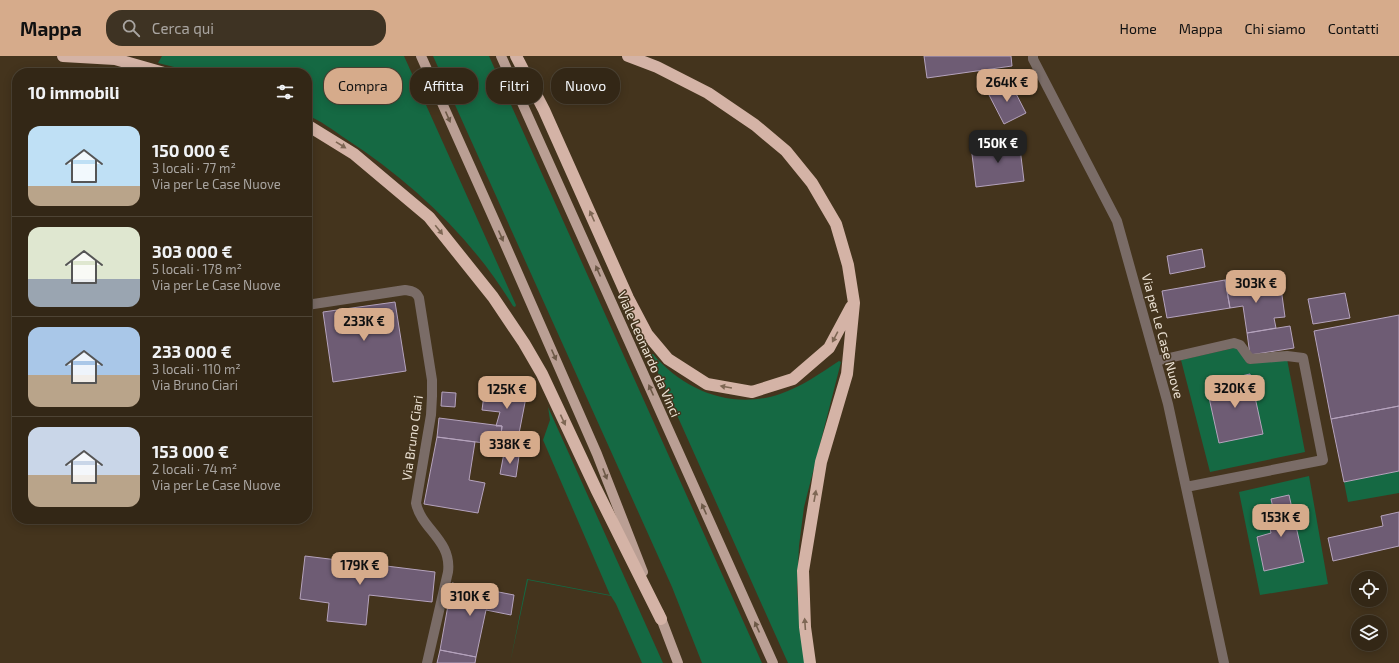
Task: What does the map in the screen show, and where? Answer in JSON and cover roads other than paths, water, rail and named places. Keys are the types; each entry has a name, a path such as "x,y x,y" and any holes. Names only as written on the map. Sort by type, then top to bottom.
{"highway":[{"path":"63,56 115,59 146,68"},
{"path":"516,56 544,110 628,298 647,334 668,359 707,384 752,392 793,379 829,348 854,303"},
{"path":"628,56 658,67 708,93 755,125 786,151 812,183 836,224 848,265 854,303 847,374 821,462 803,571 805,627 810,663"},
{"path":"312,128 354,154 429,217 493,297 524,343 542,374 596,489 661,619"}],"main road":[{"path":"421,56 597,454 678,663"},
{"name":"Viale Leonardo da Vinci","path":"501,56 773,663"}],"street":[{"name":"Via per Le Case Nuove","path":"1033,56 1118,221 1168,404 1224,663"},
{"name":"Via Bruno Ciari","path":"312,305 404,290 414,291 419,298 432,380 432,396 431,415 416,503 421,515 446,552 449,563 427,663"},
{"path":"1156,361 1234,343 1240,345 1250,359 1287,356 1304,358 1323,460 1186,487"}]}
